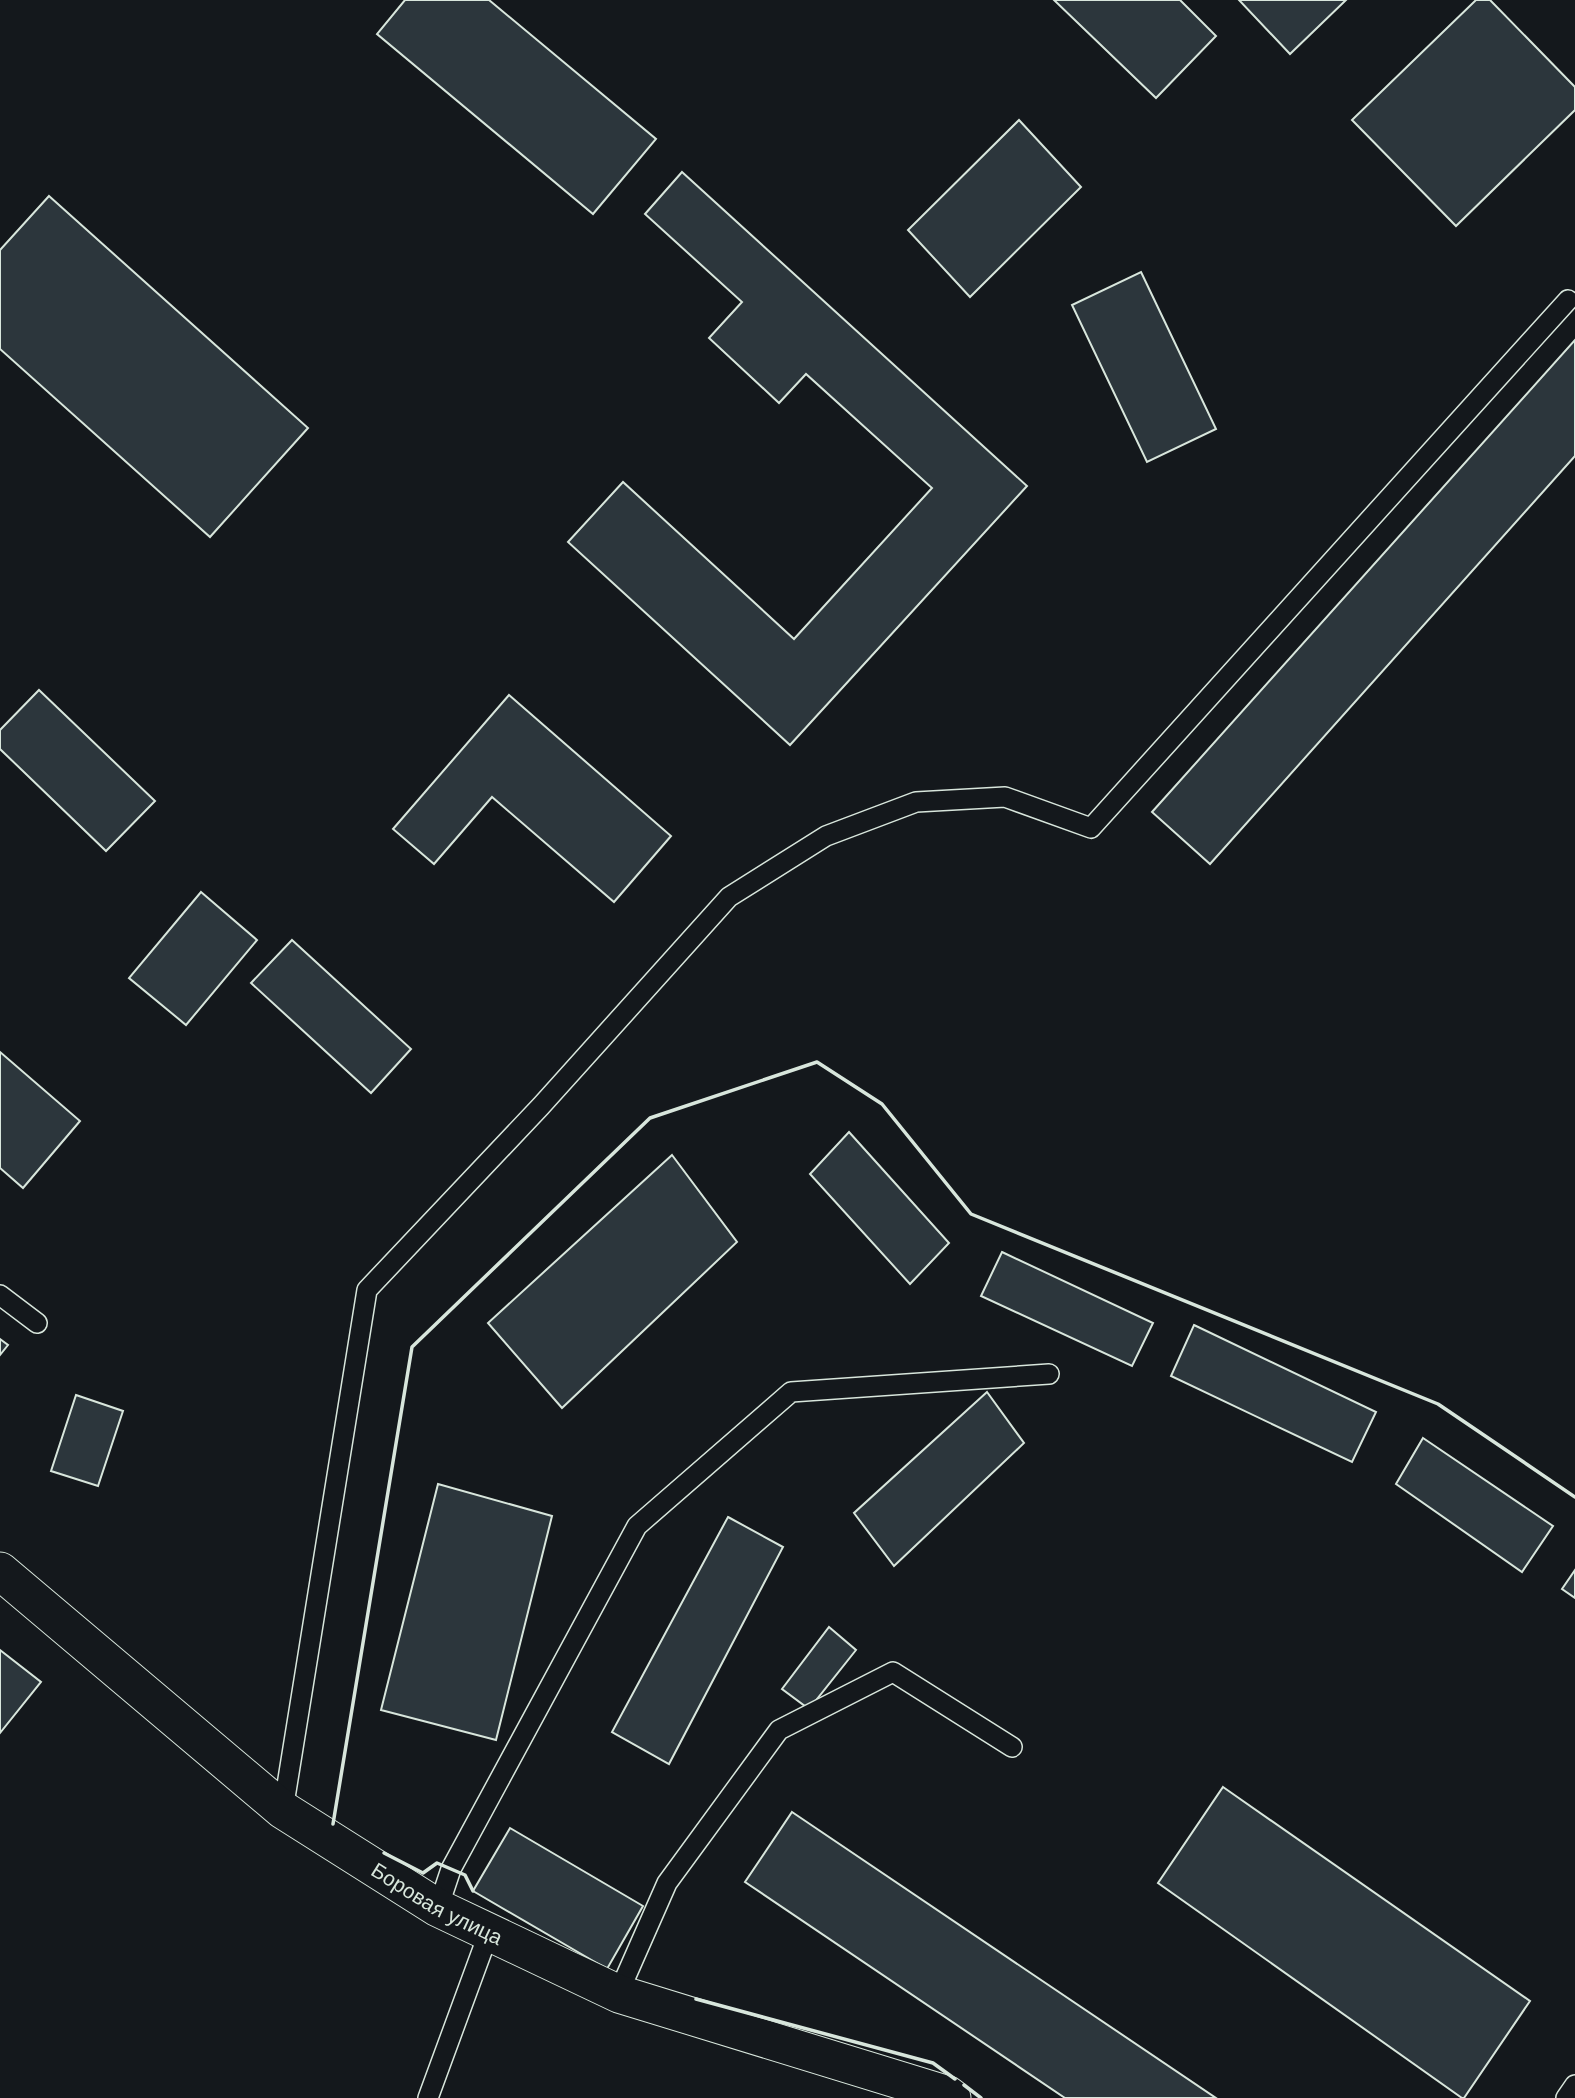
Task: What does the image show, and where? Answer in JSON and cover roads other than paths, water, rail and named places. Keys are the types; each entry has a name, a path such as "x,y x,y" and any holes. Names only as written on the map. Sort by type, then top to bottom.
{"street":[{"name":"Боровая улица","path":"0,1571 283,1810 438,1908 620,1994 952,2098"}],"lane":[{"path":"283,1810 367,1290 541,1106 729,897 826,835 916,802 1005,797 1091,828 1568,300"},
{"path":"0,1294 37,1323"},
{"path":"438,1908 451,1869 637,1527 657,1508 791,1392 1049,1374"},
{"path":"620,1994 667,1883 779,1730 893,1672 1012,1746"},
{"path":"428,2098 489,1932"},
{"path":"1566,2098 1575,2085"}]}
